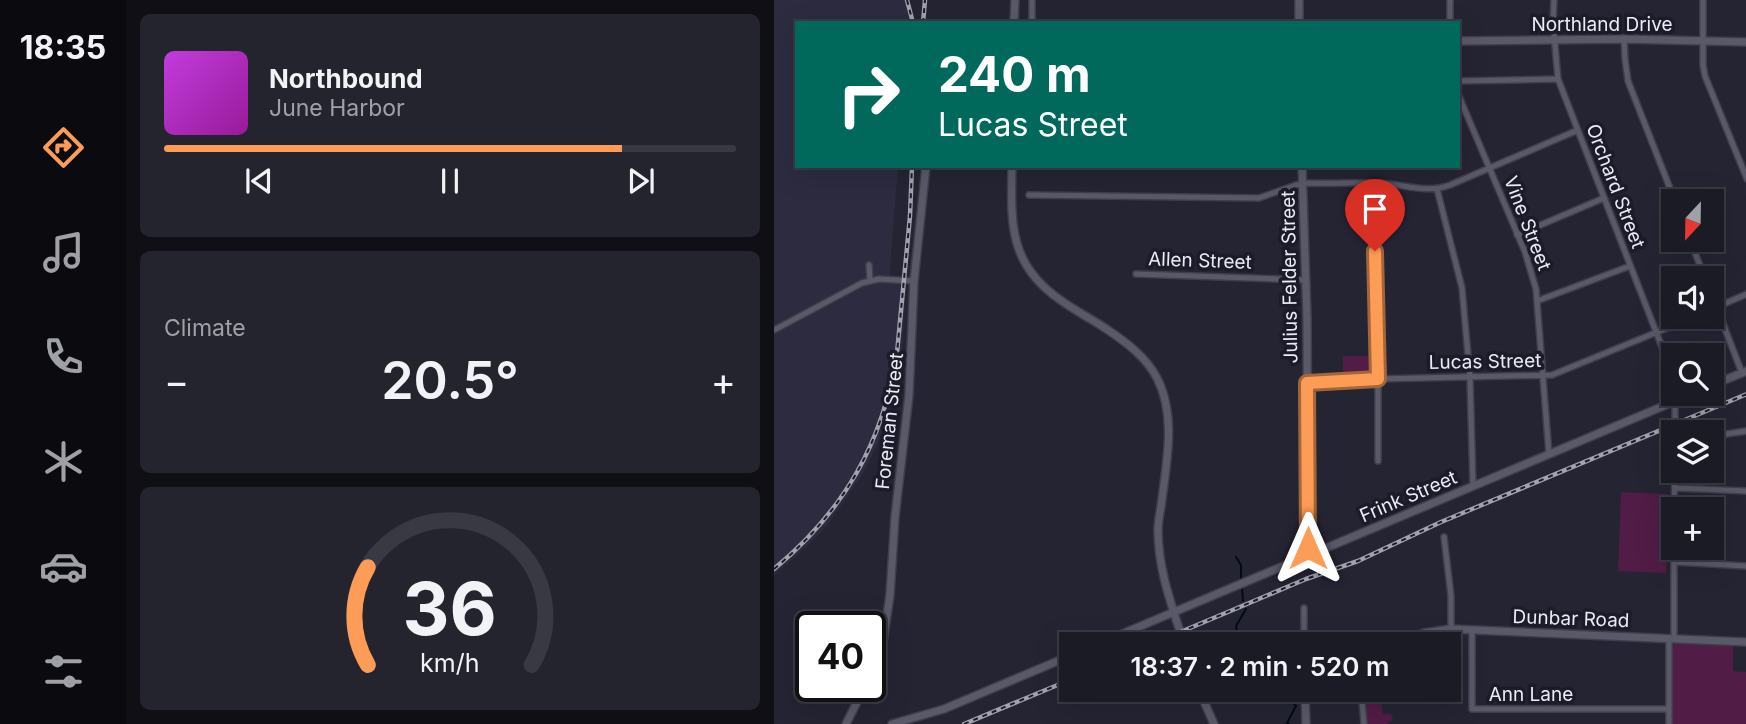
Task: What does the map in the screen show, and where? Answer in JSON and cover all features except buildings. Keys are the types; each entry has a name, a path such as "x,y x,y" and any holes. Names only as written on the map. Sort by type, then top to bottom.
{"street":[{"path":"1014,21 1015,0"},
{"path":"1032,0 1032,21"},
{"path":"1299,0 1299,21"},
{"path":"1450,0 1450,21"},
{"name":"Orchard Street","path":"1554,0 1558,79 1661,345"},
{"path":"1703,0 1705,76 1746,179"},
{"path":"1624,39 1628,81 1670,189"},
{"name":"Northland Drive","path":"1460,41 1624,39 1746,42"},
{"path":"1460,81 1558,79"},
{"name":"Vine Street","path":"1460,100 1530,265 1536,289 1549,454"},
{"path":"1030,195 1259,198 1303,184 1374,183 1437,189 1578,130"},
{"name":"Foreman Street","path":"886,622 909,395 914,281 926,168"},
{"path":"1012,168 1011,214 1022,259 1028,270 1056,297 1127,343 1150,368 1162,391 1169,432 1158,527 1159,555 1162,575 1180,632"},
{"name":"Julius Felder Street","path":"1302,168 1308,556"},
{"path":"1374,183 1378,461"},
{"path":"1437,189 1462,288 1470,378 1473,486"},
{"path":"1517,235 1604,198"},
{"path":"869,265 870,280"},
{"path":"1537,301 1630,266"},
{"name":"Allen Street","path":"1136,274 1305,280"},
{"path":"774,330 870,280 914,281"},
{"path":"1724,304 1746,294"},
{"name":"Lucas Street","path":"1307,383 1557,374 1664,329"},
{"path":"1724,329 1744,372 1724,380"},
{"name":"Frink Street","path":"1126,632 1661,406"},
{"path":"1724,434 1746,431"},
{"path":"1675,483 1675,497"},
{"path":"1675,488 1746,491"},
{"path":"1444,537 1450,588 1451,629"},
{"path":"1669,724 1674,562 1746,566"},
{"path":"1304,608 1304,632"},
{"name":"Dunbar Road","path":"1435,632 1451,629 1746,642"},
{"name":"Ann Lane","path":"1472,631 1472,709 1669,709"},
{"path":"892,724 944,709 1059,660"},
{"path":"846,724 856,702"},
{"path":"1204,702 1214,724"},
{"path":"1305,702 1306,724"},
{"path":"1362,702 1364,724"}],"shaded area":[{"path":"774,0 907,0 908,21 795,21 795,168 898,168 889,282 906,284 902,347 896,386 878,443 862,475 826,527 774,575"},
{"path":"1343,356 1376,356 1376,377 1343,378"},
{"path":"1621,492 1668,494 1668,497 1661,497 1661,560 1666,560 1666,573 1618,571"},
{"path":"1669,638 1733,641 1733,671 1746,672 1746,724 1669,724"},
{"path":"1365,702 1382,702 1383,714 1391,714 1393,720 1386,724 1367,724"}],"waterway":[{"path":"1236,557 1241,565 1241,579"},
{"path":"1242,588 1243,601"},
{"path":"1237,632 1236,626 1246,609"},
{"path":"1289,724 1287,723 1296,706 1291,702"}],"railway":[{"path":"907,0 912,21"},
{"path":"923,21 925,0"},
{"path":"774,569 799,547 840,499 870,446 882,417 897,353 912,168"},
{"path":"1180,632 1306,579 1358,561 1441,522 1747,394"},
{"path":"964,724 1059,684"}],"route":[{"path":"1308,548 1307,383 1378,379 1375,251"}]}
